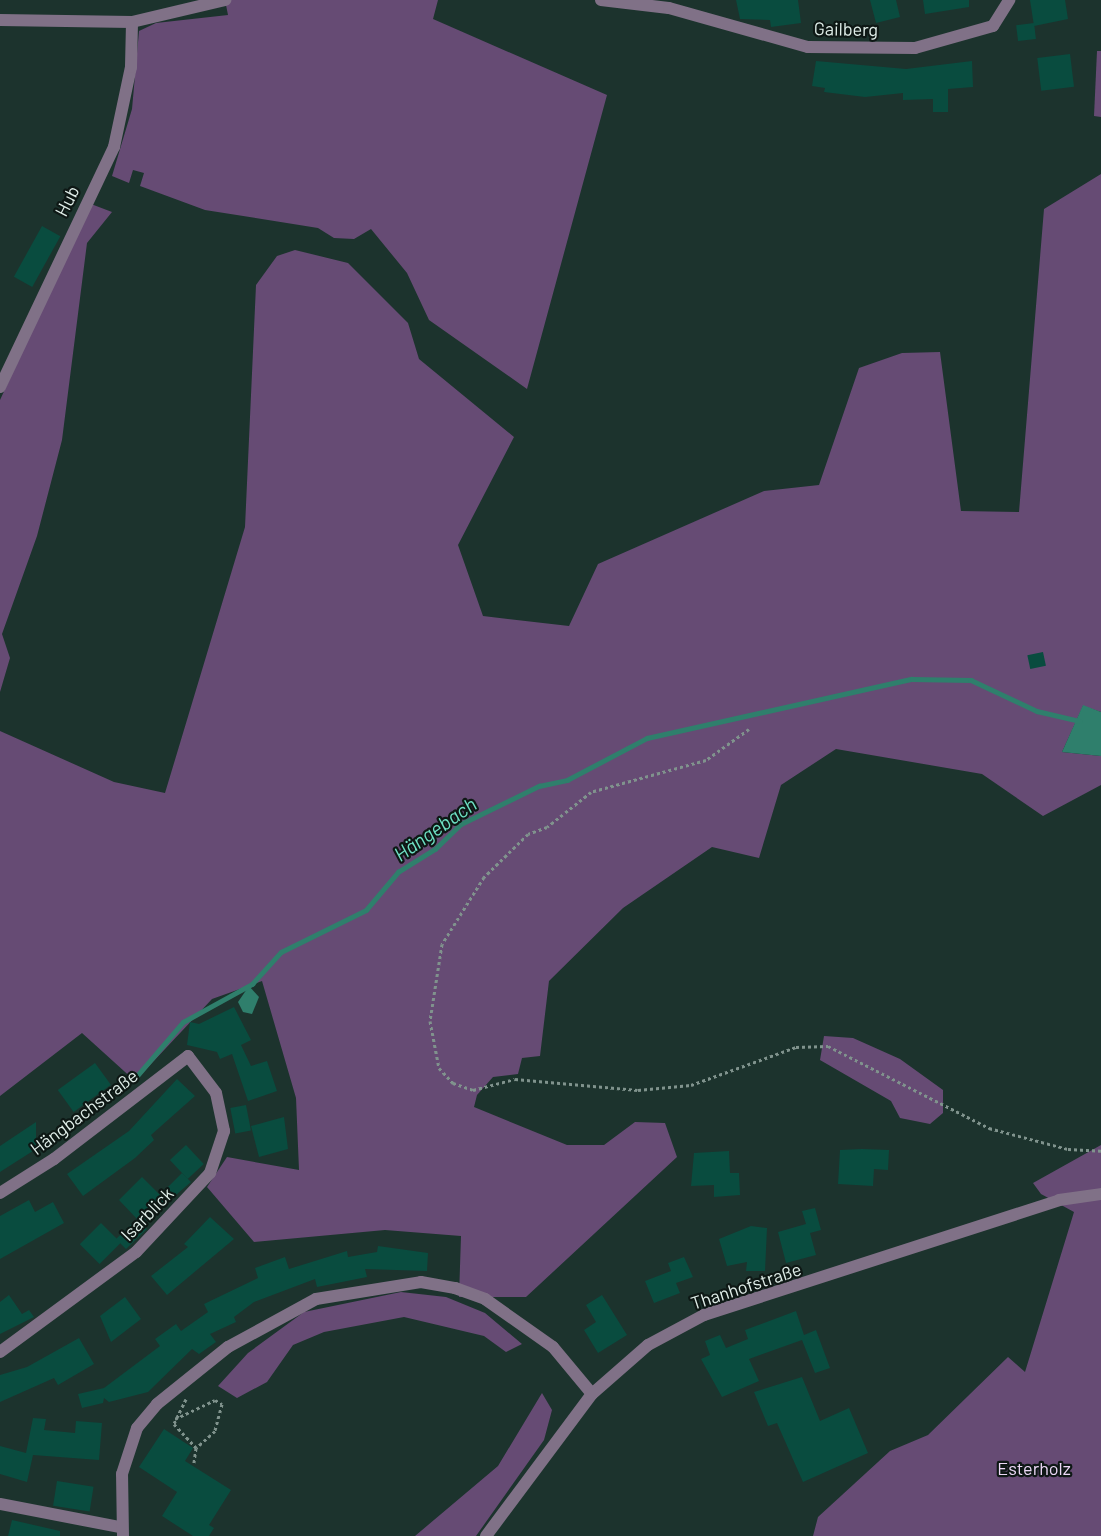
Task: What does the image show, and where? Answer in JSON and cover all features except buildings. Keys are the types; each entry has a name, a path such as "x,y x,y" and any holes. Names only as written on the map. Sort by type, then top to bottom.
{"street":[{"path":"0,20 132,22 225,0"},
{"name":"Gailberg","path":"601,0 669,8 781,43 915,48 993,26 1009,0"},
{"name":"Hub","path":"0,387 114,147 131,67 132,22"},
{"name":"Hängbachstraße","path":"0,1192 54,1159 188,1056"},
{"name":"Isarblick","path":"0,1352 136,1252 210,1173 224,1131 216,1093 188,1056"},
{"name":"Thanhofstraße","path":"486,1536 592,1394 648,1345 704,1315 1059,1200 1101,1194"},
{"path":"0,1504 121,1531 122,1474 134,1435 157,1404 256,1328 306,1303 344,1291 422,1282 485,1299 553,1347 592,1394"}],"path":[{"path":"749,729 706,760 591,792 547,827 528,834 484,877 442,944 430,1021 439,1068 453,1083 473,1090 515,1080 638,1090 691,1085 796,1047 828,1046 989,1128 1068,1149 1101,1151"},
{"path":"188,1378 191,1386 175,1419 176,1430 196,1448"},
{"path":"175,1419 215,1400 222,1404 215,1431 196,1448 194,1463"}],"green space":[{"path":"225,0 438,0 433,19 607,95 527,389 429,320 407,273 371,229 354,239 334,238 318,228 205,210 140,186 144,173 133,170 129,183 112,176 132,109 139,31 156,23 228,15"},
{"path":"1097,51 1101,51 1101,117 1094,116"},
{"path":"1101,174 1101,712 1083,706 1062,752 1101,756 1101,785 1043,816 982,774 836,749 781,785 759,858 712,847 623,908 549,981 540,1056 522,1058 518,1074 493,1077 477,1095 474,1107 567,1145 604,1145 635,1122 665,1123 677,1157 526,1297 459,1297 461,1236 385,1230 254,1242 207,1187 227,1157 299,1170 296,1098 262,981 212,999 135,1081 82,1033 0,1096 0,731 114,782 165,793 245,527 256,285 277,256 295,250 348,263 408,323 419,359 514,437 458,545 483,616 569,626 598,564 764,491 819,485 859,368 902,353 940,352 961,511 1019,512 1044,209"},
{"path":"91,204 112,212 87,243 62,440 37,536 2,634 10,658 0,692 0,400"},
{"path":"824,1036 853,1038 900,1059 943,1090 943,1113 930,1124 900,1118 891,1101 820,1060"},
{"name":"Esterholz","path":"1101,1145 1101,1536 813,1536 818,1517 890,1451 928,1435 1008,1357 1025,1372 1074,1212 1041,1194 1033,1183"},
{"path":"401,1292 446,1297 485,1313 522,1344 506,1352 484,1336 404,1317 324,1332 293,1345 267,1382 237,1398 218,1386 248,1353 304,1312"},
{"path":"542,1393 552,1410 544,1440 476,1536 415,1536 498,1466"}],"shaded area":[{"path":"1083,705 1101,712 1101,756 1062,752"},
{"path":"249,986 259,997 252,1014 243,1012 238,1002"}],"waterway":[{"name":"Hängebach","path":"136,1077 183,1022 252,984 281,952 366,910 398,872 435,849 461,824 539,786 567,780 647,738 912,679 971,680 1037,711 1080,721"}]}
